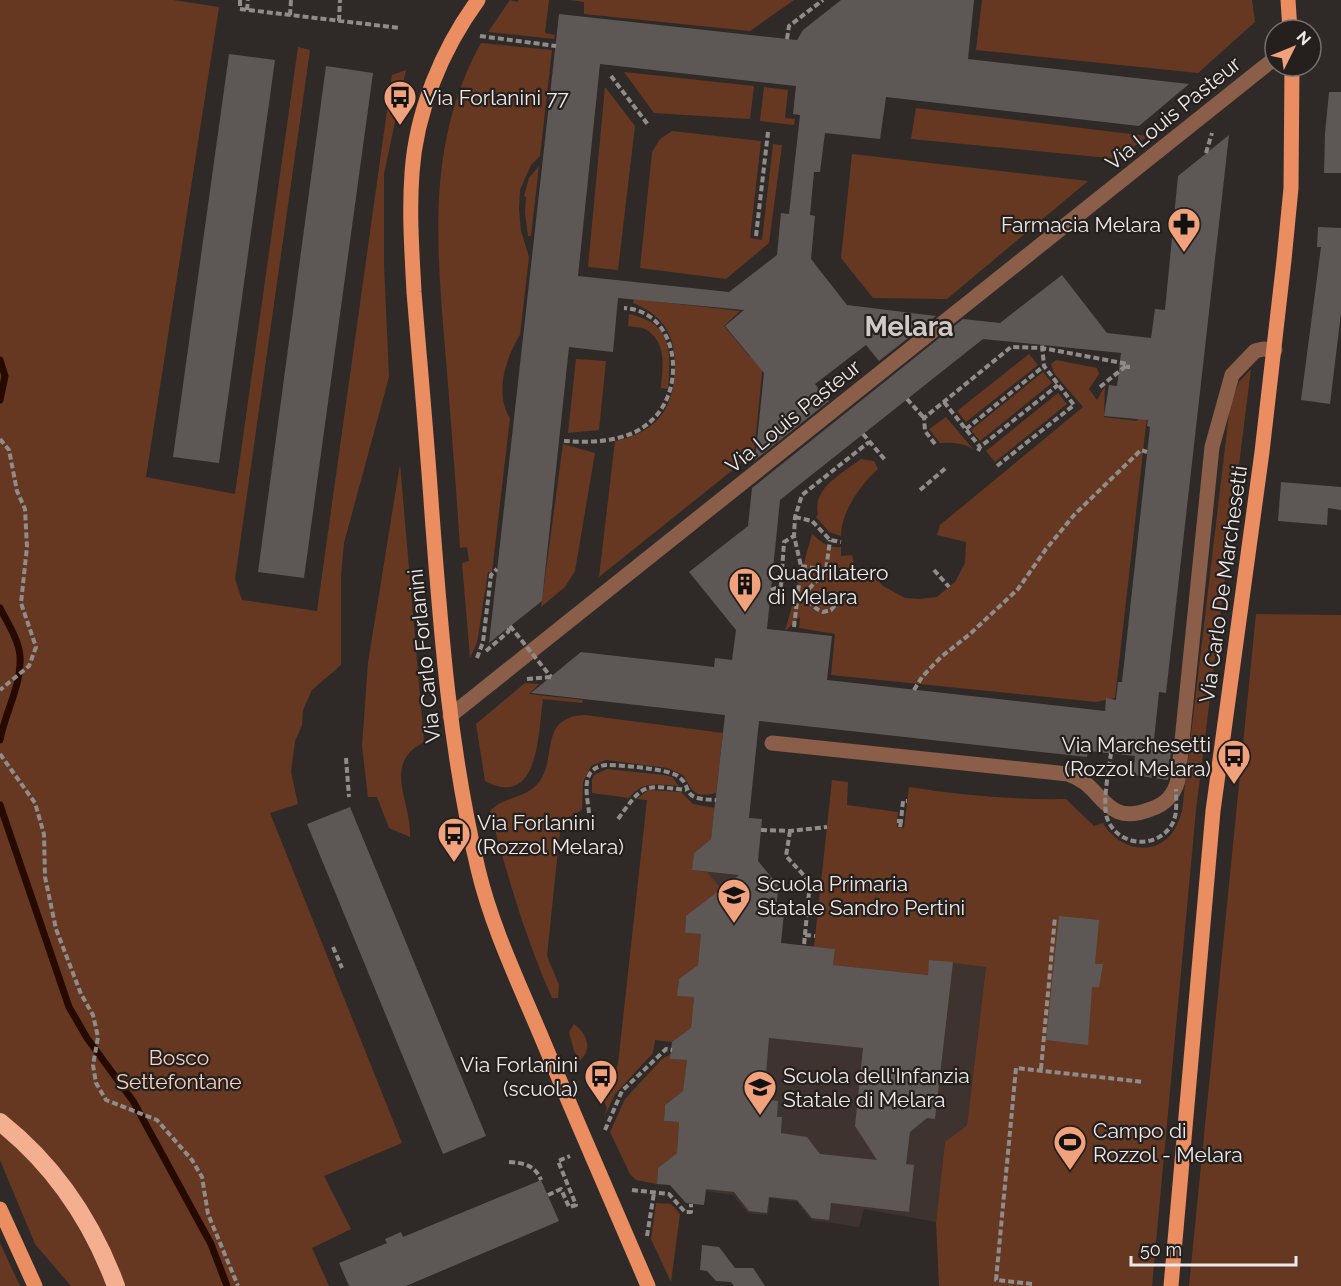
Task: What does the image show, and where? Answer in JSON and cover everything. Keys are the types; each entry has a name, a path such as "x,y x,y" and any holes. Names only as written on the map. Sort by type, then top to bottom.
{"highway":[{"path":"0,1122 23,1140 61,1182 88,1224 116,1286"}],"main road":[{"name":"Via Carlo Forlanini","path":"478,0 459,29 433,81 420,127 412,172 411,233 414,292 443,657 450,716 463,799 478,870 490,910 507,956 648,1286"},
{"path":"1288,0 1289,18"},
{"name":"Via Carlo De Marchesetti","path":"1171,1286 1213,811 1275,350 1291,188 1292,78"},
{"path":"0,1209 35,1286"}],"street":[{"name":"Via Louis Pasteur","path":"450,716 1263,68"},
{"path":"772,743 1068,774 1086,783 1107,805 1121,813 1133,814 1164,805 1176,789 1212,447 1232,375 1255,351 1275,350"}],"path":[{"path":"240,0 240,9 400,28"},
{"path":"247,10 248,0"},
{"path":"290,15 291,0"},
{"path":"339,21 340,0"},
{"path":"787,39 789,26 823,0"},
{"path":"480,36 556,46"},
{"path":"611,76 649,126"},
{"path":"756,236 768,132"},
{"path":"564,441 594,441 631,434 652,420 664,405 669,393 672,371 672,357 667,335 649,316 624,308"},
{"path":"997,466 1074,405 1044,366 1042,346"},
{"path":"924,418 1011,347 1042,346 1128,366 1100,387"},
{"path":"966,429 1044,366"},
{"path":"944,402 979,449 1058,385"},
{"path":"907,399 924,418 926,431 935,444"},
{"path":"863,434 886,461"},
{"path":"0,439 9,450 17,491 25,509 27,547 21,603 36,647 29,666 0,690"},
{"path":"795,627 801,566 794,536 795,517 802,495 869,442"},
{"path":"914,690 922,677 941,657 970,634 1018,589 1046,549 1075,514 1141,450 1148,452"},
{"path":"920,490 947,467"},
{"path":"795,517 812,521 830,540 841,542"},
{"path":"771,590 781,586 784,542 794,536"},
{"path":"801,566 826,570 830,540"},
{"path":"477,658 483,642 491,575 497,569"},
{"path":"821,569 819,578 807,591 809,603 823,612 831,610 836,604 833,598"},
{"path":"934,570 949,587"},
{"path":"486,651 508,632 510,626 550,677 528,679 520,685"},
{"path":"1111,753 1107,818 1114,831 1123,838 1136,842 1147,842 1154,840 1170,828 1176,810 1176,789"},
{"path":"0,754 35,803 44,834 45,877 56,928 81,994 93,1015 98,1037 93,1065 96,1083 106,1100 157,1120 192,1160 202,1177 208,1214 238,1286"},
{"path":"346,758 349,797"},
{"path":"589,813 589,777 595,768 606,764 670,773 682,780 686,790 693,797 716,800"},
{"path":"618,819 640,790 655,787 686,790"},
{"path":"900,827 903,801 907,801"},
{"path":"761,830 790,831 827,827"},
{"path":"790,831 786,856 810,882 804,945"},
{"path":"1041,1070 1055,917"},
{"path":"805,935 815,936"},
{"path":"333,947 342,968"},
{"path":"605,1130 622,1091 666,1049 672,1050"},
{"path":"1032,1284 996,1280 1016,1068 1144,1082"},
{"path":"548,1195 561,1189 569,1208 576,1204 558,1161 570,1156"},
{"path":"509,1162 528,1165 535,1170 541,1180"},
{"path":"632,1190 669,1194 684,1212 691,1212 692,1204"},
{"path":"647,1237 654,1193"}],"shaded area":[{"path":"749,818 762,819 758,861 772,878 776,910 784,912 781,943 835,949 834,965 928,975 929,960 986,966 967,1125 945,1142 936,1222 864,1209 859,1227 811,1220 797,1202 770,1198 768,1215 748,1213 733,1195 706,1191 704,1205 691,1204 686,1203 670,1185 657,1184 658,1168 679,1122 664,1121 686,1060 670,1059 672,1042 691,1027 694,998 677,996 701,934 685,933 694,853 711,839"}],"green space":[{"name":"Bosco Settefontane","path":"0,0 173,0 219,7 146,477 235,494 298,47 310,50 235,579 242,600 317,611 392,75 406,70 384,174 384,265 389,377 344,543 341,576 341,665 312,690 303,710 302,725 295,741 291,772 298,804 270,813 402,1143 324,1176 351,1229 312,1248 329,1286 71,1286 35,1244 0,1160"},
{"path":"510,0 517,2 519,0 549,0 545,33 555,35 554,39 488,32"},
{"path":"570,0 794,0 750,31 584,14 584,2"},
{"path":"982,0 1252,0 1255,22 1198,73 976,50"},
{"path":"481,43 552,50 540,156 531,165 520,190 521,231 529,257 520,335 506,365 502,387 505,408 510,418 492,572 488,572 477,643 470,658 462,563 469,561 467,547 460,548 438,238 443,159 451,120 463,81"},
{"path":"624,72 754,86 750,119 654,113"},
{"path":"605,87 635,126 618,270 588,267"},
{"path":"764,87 788,90 785,118 795,119 794,125 760,121"},
{"path":"916,108 1147,136 1119,159 911,139"},
{"path":"672,131 761,141 750,238 762,240 773,144 782,145 769,243 726,279 640,268 652,152 660,139"},
{"path":"852,154 1088,181 947,299 873,298 841,258"},
{"path":"539,166 531,236 528,236 525,213 526,197 524,196 529,178"},
{"path":"634,299 740,311 724,326 750,357 765,343 754,453 599,577 615,441 640,433 655,422 663,413 672,394 675,365 672,342 668,332 655,316 633,303"},
{"path":"629,314 654,324 666,341 669,351 668,389 661,388 663,364 658,342 645,329 628,326"},
{"path":"1029,354 1038,365 966,422 957,411"},
{"path":"576,359 606,361 599,430 568,433"},
{"path":"1056,360 1097,368 1099,374 1089,389 1097,400 1105,386 1104,417 1137,421 1139,417 1147,417 1115,698 1096,702 831,675 835,634 799,628 800,617 785,631 812,534 829,546 841,547 841,556 852,555 859,581 871,573 883,586 905,598 937,597 955,582 965,563 966,542 937,535 940,525 1083,407 1054,373 1051,364"},
{"path":"1251,369 1196,810 1152,1286 939,1286 936,1222 945,1142 967,1125 986,967 930,960 928,975 833,965 835,949 814,947 832,780 848,782 847,805 898,812 897,827 904,828 909,787 1026,799 1066,799 1094,826 1103,823 1109,832 1126,844 1146,848 1156,846 1165,840 1173,832 1182,811 1230,405 1239,382"},
{"path":"1043,372 1052,383 980,441 971,430"},
{"path":"1058,393 1067,404 995,462 986,451"},
{"path":"946,417 973,449 957,443 940,443 929,429"},
{"path":"563,444 595,453 575,571 565,587 541,607"},
{"path":"861,459 874,461 878,469 865,482 848,508 841,536 829,532 816,517 820,496 831,482"},
{"path":"400,464 424,742 411,751 404,761 401,772 410,837 389,828 377,797 368,797 362,746 368,663"},
{"path":"1256,614 1341,615 1341,1286 1189,1286"},
{"path":"525,683 539,684 529,694 583,700 582,703 543,699 533,763 526,776 517,785 503,787 485,781 476,724"},
{"path":"585,715 723,733 716,793 703,795 695,792 683,775 667,768 606,760 591,766 583,782 582,810 561,821 547,956 559,985 558,998 552,998 517,906 490,811 534,788 545,772 555,730 570,717"},
{"path":"607,769 664,775 672,777 679,786 646,786 634,792 629,798 592,793 594,775"},
{"path":"648,790 681,792 693,804 715,808 711,839 694,853 692,870 707,872 721,889 686,916 685,933 701,934 698,965 679,979 678,996 694,997 691,1028 672,1042 655,1040 653,1053 615,1094 604,1118 607,1108 602,1097 597,1099 594,1089 612,1080 618,1064 647,800 637,799"},
{"path":"574,1024 582,1032 587,1042 586,1051 580,1060 574,1051 569,1032"},
{"path":"671,1054 671,1059 687,1060 683,1091 665,1105 664,1121 679,1122 677,1153 658,1168 657,1184 636,1180 630,1174 610,1132 625,1099 662,1059"},
{"path":"656,1203 671,1204 680,1214 671,1282 651,1239"},
{"path":"0,1243 20,1286 0,1286"}],"building":[{"path":"841,0 974,0 968,59 1189,84 1139,126 886,97 880,139 825,133 820,172 814,172 810,215 815,216 811,259 847,305 936,316 879,361 866,345 815,384 829,401 755,460 764,373 725,326 744,310 618,298 613,352 569,347 542,601 489,643 559,14 797,40 803,30","holes":["600,64 796,86 793,114 800,115 789,214 781,213 777,255 729,292 578,276"]},
{"path":"229,54 275,60 219,463 173,457"},
{"path":"326,66 373,73 304,578 258,572"},
{"path":"1329,92 1341,92 1341,173 1324,173"},
{"name":"Quadrilatero di Melara","path":"1229,135 1166,693 1159,692 1154,740 1172,742 1168,780 1133,775 1135,756 1088,751 1087,757 759,721 749,818 762,819 758,861 772,878 779,879 776,911 784,912 781,943 835,949 833,965 928,975 929,960 953,962 935,1119 927,1118 910,1132 906,1164 914,1165 909,1212 831,1203 829,1220 812,1218 797,1200 769,1197 767,1213 749,1211 734,1192 706,1189 704,1205 686,1203 670,1185 657,1184 658,1168 677,1153 679,1122 664,1121 665,1105 683,1091 687,1060 670,1059 672,1042 691,1028 694,997 677,996 679,979 698,965 701,934 685,933 686,916 739,875 692,870 694,853 711,839 725,715 531,693 581,652 714,667 715,658 732,660 736,630 689,572 748,526 752,488 963,319 1000,323 1062,275 1107,333 1151,338 1155,309 1165,310 1178,176","holes":["983,339 1121,353 1117,386 1109,385 1104,416 1148,420 1147,426 1150,427 1122,682 1118,682 1116,700 1106,698 1105,711 827,680 832,636 767,629 780,500","769,1038 863,1048 855,1126 877,1160 820,1154 807,1137 781,1133 782,1117 777,1117 778,1101 764,1099"]},
{"path":"1318,227 1341,228 1341,313 1330,404 1301,400 1321,247 1317,247"},
{"path":"1281,482 1341,487 1341,510 1328,508 1327,525 1278,521"},
{"path":"350,807 486,1136 443,1154 307,824"},
{"path":"1059,916 1099,920 1095,964 1103,964 1099,987 1092,987 1088,1045 1046,1040"},
{"path":"541,1180 559,1221 406,1286 349,1286 339,1263 387,1243 385,1239 401,1232 403,1237"},
{"path":"702,1245 719,1247 735,1268 753,1268 765,1286 734,1286 731,1282 716,1281 707,1271 700,1270"}],"waterway":[{"path":"0,360 5,376 0,400"},
{"path":"0,608 15,637 20,656 16,688 0,740"},
{"path":"0,805 69,1007 87,1038 133,1101 211,1244 227,1286"}],"place":[{"name":"Via Forlanini 77","path":"400,126"},
{"name":"Farmacia Melara","path":"1184,253"},
{"name":"Quadrilatero di Melara","path":"745,613"},
{"name":"Via Marchesetti (Rozzol Melara)","path":"1234,785"},
{"name":"Via Forlanini (Rozzol Melara)","path":"454,863"},
{"name":"Scuola Primaria Statale Sandro Pertini","path":"734,924"},
{"name":"Via Forlanini (scuola)","path":"601,1105"},
{"name":"Scuola dell'Infanzia Statale di Melara","path":"760,1116"},
{"name":"Campo di Rozzol - Melara","path":"1070,1171"}],"district":[{"name":"Melara","path":"909,326"}]}
